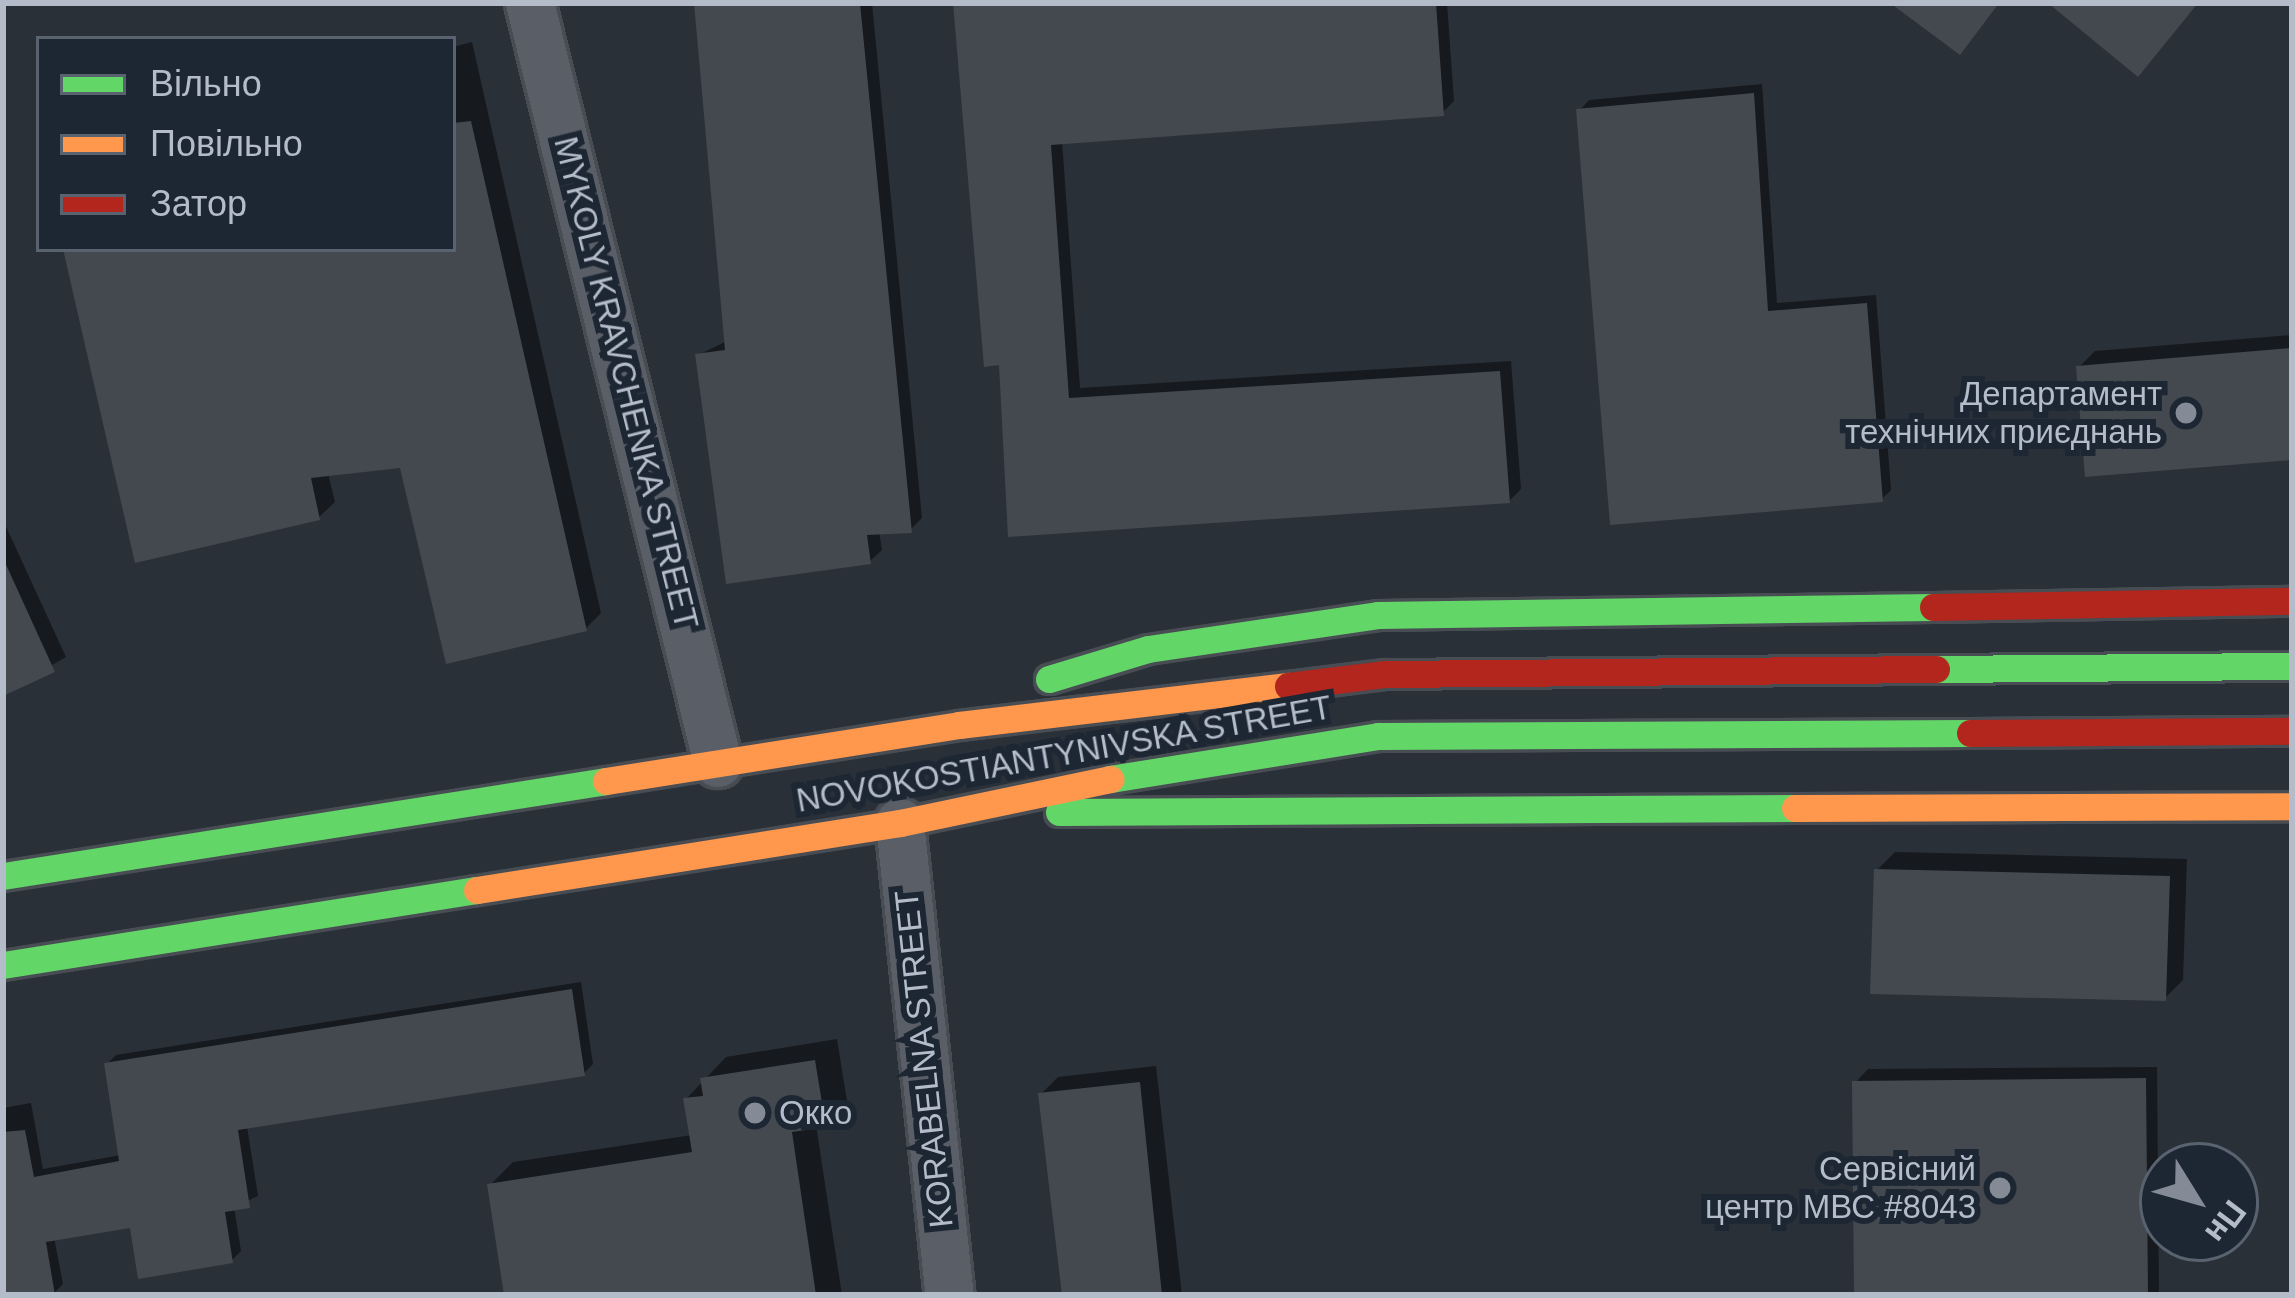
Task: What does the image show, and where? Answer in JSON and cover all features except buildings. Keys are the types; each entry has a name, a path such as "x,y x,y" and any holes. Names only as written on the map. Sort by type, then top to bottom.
{"main road":[{"path":"959,725 1028,685 1148,649 1378,615 2292,601"},
{"name":"NOVOKOSTIANTYNIVSKA STREET","path":"3,876 959,725 1385,674 2292,666"},
{"name":"NOVOKOSTIANTYNIVSKA STREET","path":"3,965 900,823 1143,772 1378,736 2292,731"},
{"path":"989,806 1145,818 2292,806"}],"street":[{"name":"MYKOLY KRAVCHENKA STREET","path":"530,3 718,763"},
{"name":"KORABELNA STREET","path":"900,823 950,1295"}],"traffic: fast":[{"path":"1049,679 1148,649 1378,615 1933,607"},
{"path":"1936,669 2292,666"},
{"path":"1110,779 1378,736 1970,733"},
{"path":"3,876 606,781"},
{"path":"1059,812 1795,808"},
{"path":"3,965 477,890"}],"traffic: slow":[{"path":"606,781 959,725 1288,686"},
{"path":"477,890 900,823 1110,779"},
{"path":"1795,808 2292,806"}],"traffic: jam":[{"path":"1933,607 2292,601"},
{"path":"1288,686 1385,674 1936,669"},
{"path":"1970,733 2292,731"}],"place":[{"name":"Департамент технічних приєднань","path":"2186,413"},
{"name":"Окко","path":"755,1113"},
{"name":"Сервісний центр МВС #8043","path":"2000,1188"}]}
